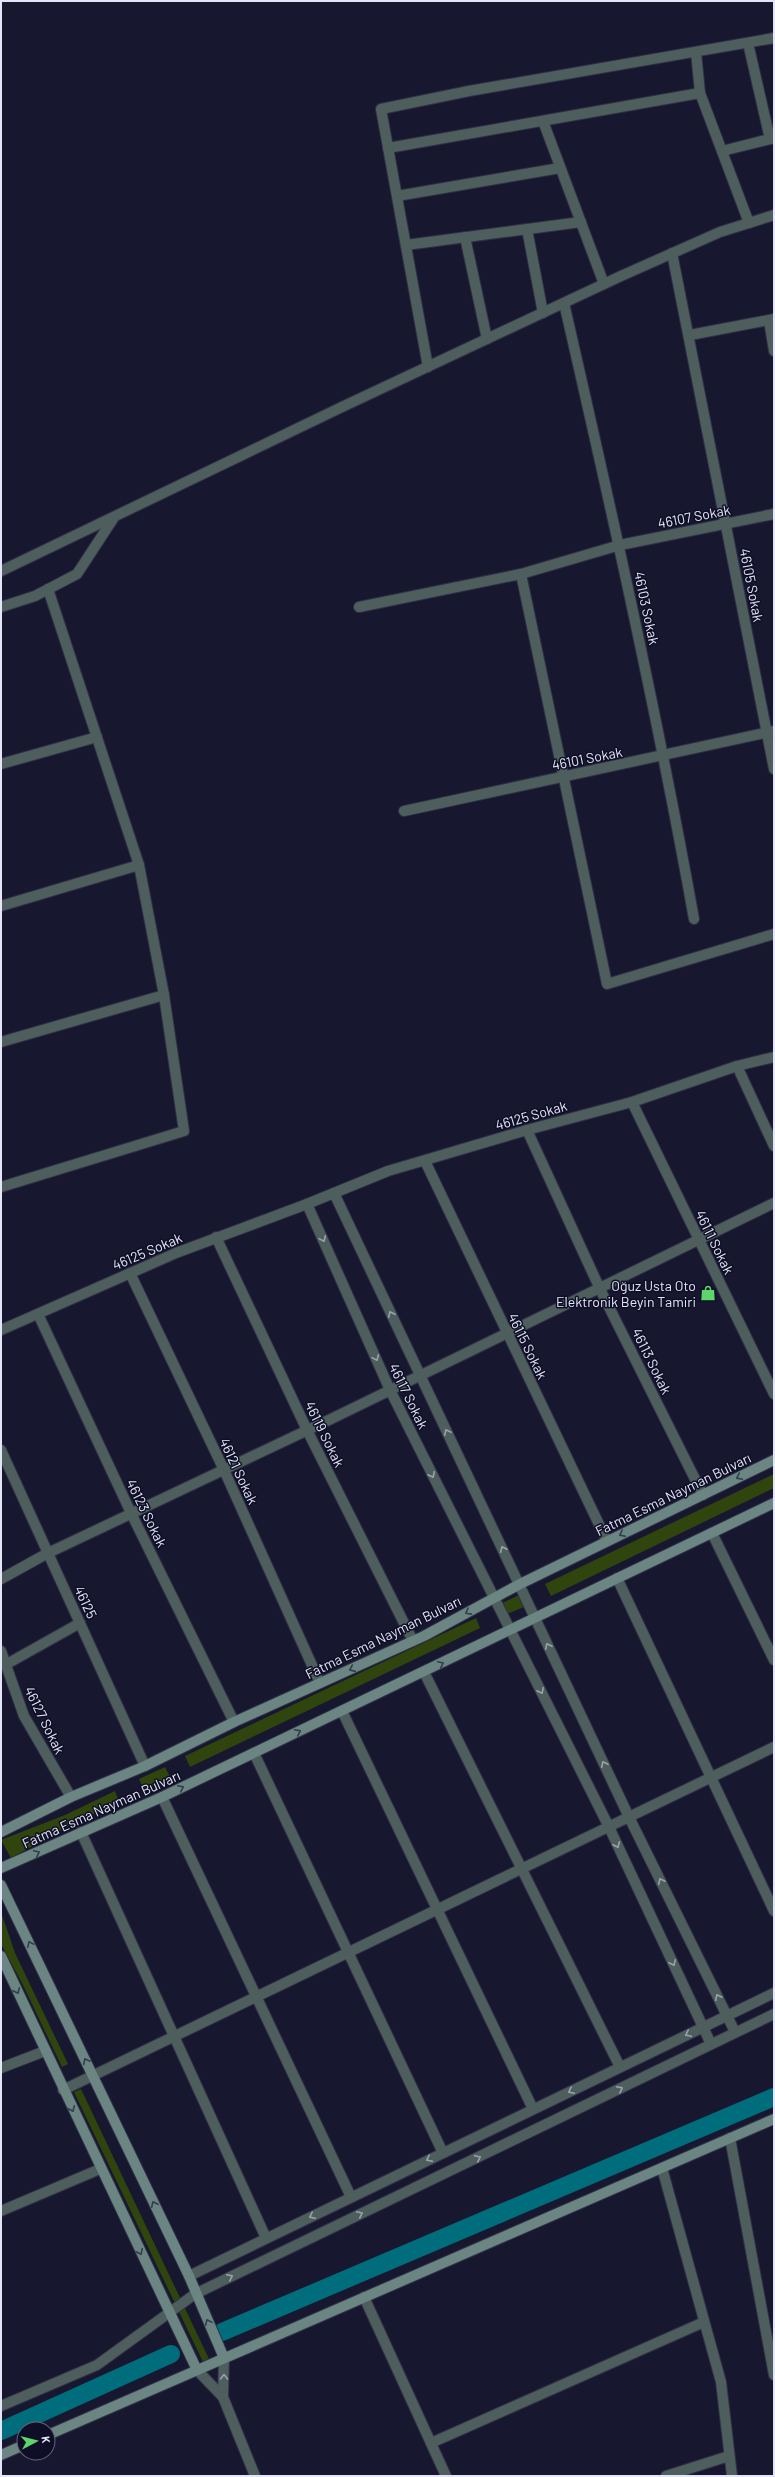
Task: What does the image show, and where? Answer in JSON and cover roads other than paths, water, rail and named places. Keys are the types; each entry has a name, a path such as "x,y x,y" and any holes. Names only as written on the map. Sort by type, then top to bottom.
{"main road":[{"name":"Fatma Esma Nayman Bulvarı","path":"1,1832 71,1797 145,1766 234,1722 413,1641 520,1584 774,1460"},
{"name":"Fatma Esma Nayman Bulvarı","path":"1,1868 162,1798 512,1631 617,1578 774,1503"},
{"path":"1,1885 189,2276 195,2294 224,2358"},
{"path":"1,1956 100,2169 170,2311 196,2370"},
{"path":"56,2431 774,2119"},
{"path":"1,2455 16,2448"}],"street":[{"path":"428,366 381,108 469,91 748,44 774,38"},
{"path":"722,151 772,139 748,44"},
{"path":"696,52 700,93 749,223"},
{"path":"388,148 700,93"},
{"path":"543,121 604,284"},
{"path":"397,196 560,168"},
{"path":"1,571 113,519 428,366 604,284 720,232 774,215"},
{"path":"406,245 581,222"},
{"path":"527,229 543,313"},
{"path":"465,237 487,339"},
{"name":"46105 Sokak","path":"672,253 690,335 725,524 771,732 774,769"},
{"name":"46103 Sokak","path":"564,303 620,545 664,756 694,919"},
{"path":"690,335 771,320 774,351"},
{"name":"46107 Sokak","path":"359,607 521,574 620,545 774,514"},
{"path":"1,607 48,589 77,574 113,519"},
{"path":"521,574 606,984 774,934"},
{"path":"1,1187 184,1131 164,995 139,865 48,589"},
{"name":"46101 Sokak","path":"404,811 771,732"},
{"path":"1,764 97,737"},
{"path":"1,906 139,865"},
{"path":"1,1042 164,995"},
{"name":"46125 Sokak","path":"1,1330 216,1237 307,1204 388,1171 527,1130 632,1102 737,1066 774,1057"},
{"path":"737,1066 774,1146"},
{"name":"46111 Sokak","path":"632,1102 774,1394"},
{"name":"46113 Sokak","path":"527,1130 600,1289 703,1495"},
{"name":"46115 Sokak","path":"425,1161 506,1334 607,1541"},
{"name":"46117 Sokak","path":"334,1193 629,1817 735,2032"},
{"path":"1,1579 48,1553 132,1515 421,1376 774,1203"},
{"name":"46117 Sokak","path":"307,1204 390,1390 609,1827 711,2044"},
{"name":"46119 Sokak","path":"216,1237 307,1430 413,1641"},
{"name":"46121 Sokak","path":"130,1273 224,1470 320,1683"},
{"name":"46123 Sokak","path":"38,1314 132,1515 234,1722"},
{"name":"46125","path":"1,1450 145,1766"},
{"path":"712,1533 774,1660"},
{"path":"617,1578 774,1910"},
{"path":"5,1665 80,1623"},
{"name":"46127 Sokak","path":"1,1651 24,1716 71,1797"},
{"path":"424,1672 620,2067"},
{"path":"342,1711 533,2109"},
{"path":"63,2090 774,1747"},
{"path":"254,1753 443,2153"},
{"path":"162,1798 351,2197"},
{"path":"81,1832 266,2238"},
{"path":"189,2276 774,1993"},
{"path":"1,2406 97,2365 195,2294 774,2014"},
{"path":"1,2068 45,2051"},
{"path":"730,2138 774,2375"},
{"path":"662,2168 721,2382 732,2476"},
{"path":"1,2211 100,2169"},
{"path":"364,2297 446,2476"},
{"path":"431,2443 704,2322"},
{"path":"223,2397 224,2358"},
{"path":"196,2370 223,2397 255,2476"},
{"path":"666,2476 730,2456"}],"waterway":[{"path":"222,2332 774,2097"},
{"path":"1,2431 171,2354"}],"place":[{"name":"Oğuz Usta Oto Elektronik Beyin Tamiri","path":"708,1293"}]}
